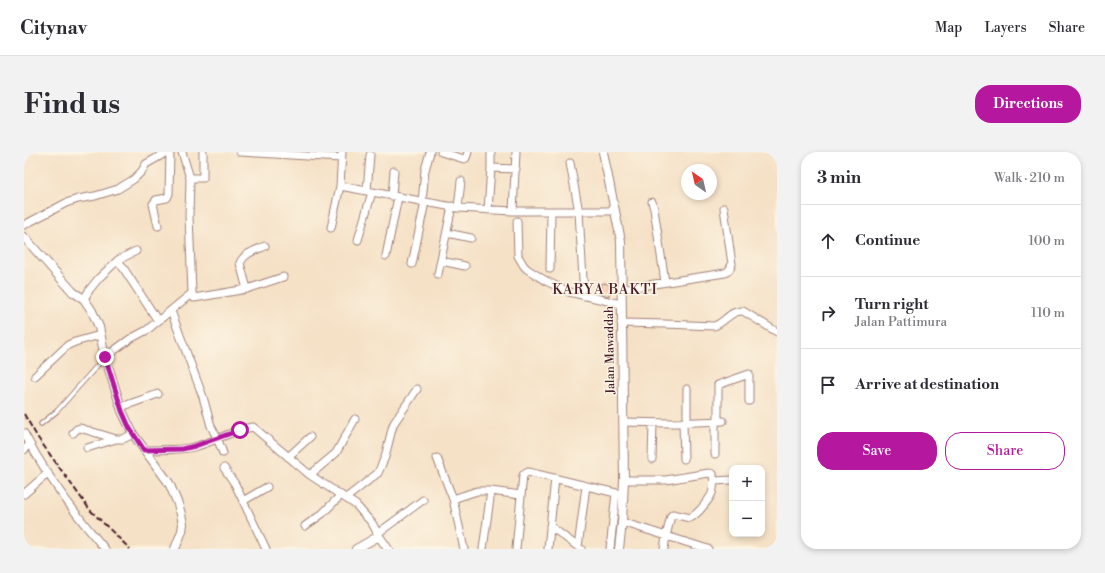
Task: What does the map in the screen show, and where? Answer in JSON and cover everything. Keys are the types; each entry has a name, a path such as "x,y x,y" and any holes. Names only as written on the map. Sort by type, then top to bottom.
{"street":[{"path":"24,225 66,203 118,189 134,179 142,171 146,164 167,152"},
{"path":"158,226 153,204 156,200 167,198 169,194 170,152"},
{"path":"182,152 190,178 188,216 192,293 194,298 247,289 283,277"},
{"path":"190,178 203,178 204,152"},
{"path":"240,152 329,158 342,155 340,186 331,228"},
{"path":"412,264 424,202 426,170 430,152"},
{"path":"441,152 464,158 467,157 468,152"},
{"path":"488,210 491,152"},
{"path":"513,211 516,152"},
{"name":"Jalan Mawaddah","path":"603,152 616,211 620,241 622,289 621,323 624,480 619,493 622,522 619,549"},
{"path":"358,240 369,192 370,155"},
{"path":"570,163 579,212 584,296"},
{"path":"490,168 516,169"},
{"path":"386,256 395,197 394,171"},
{"path":"438,274 447,233 461,182"},
{"path":"340,186 424,202 488,210 551,212 616,211"},
{"path":"652,202 665,282"},
{"path":"622,289 725,273 731,268 732,264 724,208"},
{"path":"550,269 551,212"},
{"path":"516,221 518,256 524,266 546,281 569,292 621,304"},
{"path":"447,233 471,238"},
{"path":"24,237 73,292 84,299 92,311 99,327 105,357 121,407 133,434 169,483 182,514 182,531 175,549"},
{"path":"247,289 240,263 245,256 265,246"},
{"path":"84,299 99,278 118,260 136,251"},
{"path":"118,260 158,321"},
{"path":"440,262 465,266"},
{"path":"105,357 130,339 147,330 192,293"},
{"path":"621,323 714,326 718,325 733,312 740,310 777,332"},
{"path":"171,311 203,397 211,426 218,438 223,453"},
{"path":"35,376 68,345 100,335"},
{"path":"715,454 718,421 718,385 749,374 749,401"},
{"path":"305,526 343,496 378,473 385,457 394,423 417,389"},
{"path":"684,459 687,389"},
{"path":"121,407 158,394"},
{"path":"310,475 336,453 355,420"},
{"path":"623,422 653,423 718,421"},
{"path":"652,458 653,423"},
{"path":"144,450 182,449 253,427 310,475 356,505 372,524 388,549"},
{"path":"72,434 80,428 116,439"},
{"path":"24,433 48,474 70,507 105,549"},
{"path":"87,448 133,434"},
{"path":"288,457 310,437"},
{"path":"24,450 30,444"},
{"path":"437,458 453,499 464,549"},
{"path":"224,468 235,484 266,549"},
{"path":"516,549 524,475 528,472 619,493 610,549"},
{"path":"624,480 666,480 710,473 713,474 714,481 711,497 693,517 690,518 672,515 664,549"},
{"path":"24,494 48,474"},
{"path":"548,549 555,478"},
{"path":"714,481 729,480"},
{"path":"579,548 586,486"},
{"path":"243,501 267,487"},
{"path":"453,499 477,491 491,491 521,495"},
{"path":"483,549 491,491"},
{"path":"356,549 378,535 423,500"},
{"path":"622,522 707,549"},
{"path":"550,526 579,548"}],"lane":[{"path":"41,424 57,411 105,357"}],"building":[{"path":"601,283 609,284 609,288 612,288 609,296 601,294"}],"railway":[{"path":"24,414 38,438 90,510 130,549"}],"district":[{"name":"KARYA BAKTI","path":"605,290"}],"route":[{"path":"105,357 122,411 130,429 144,450 182,449 240,430"}]}
